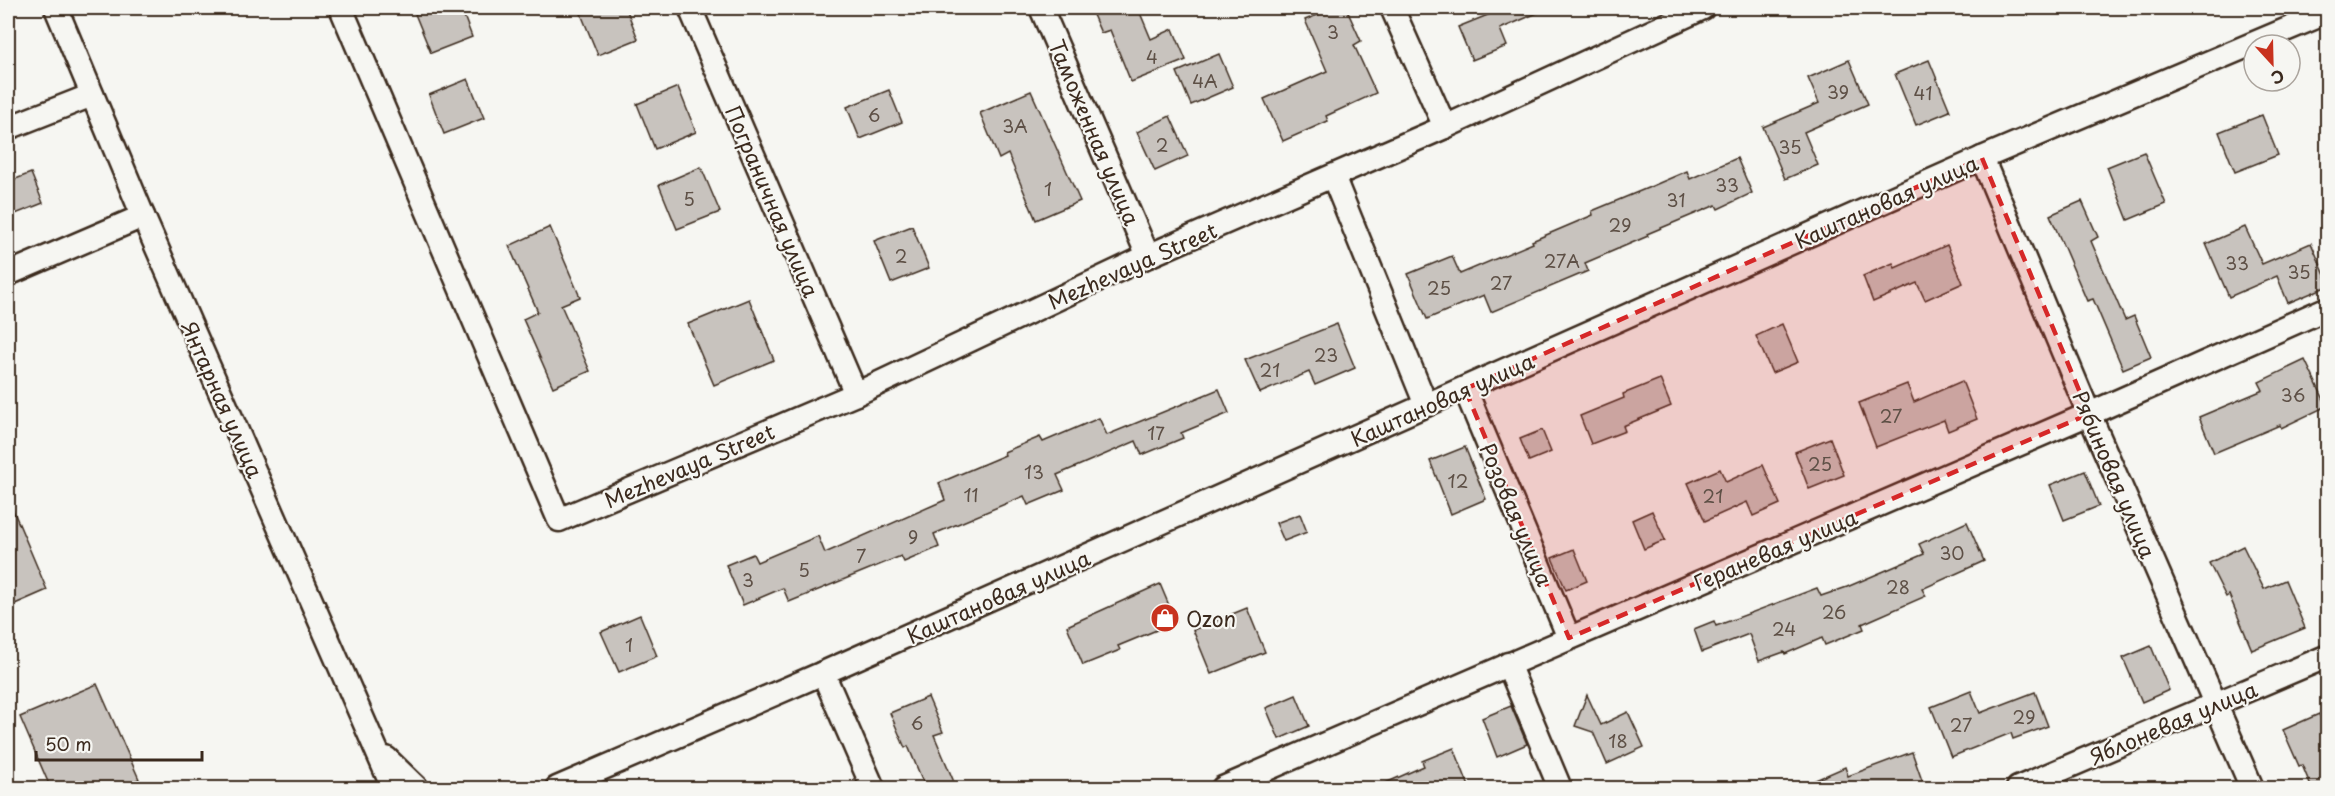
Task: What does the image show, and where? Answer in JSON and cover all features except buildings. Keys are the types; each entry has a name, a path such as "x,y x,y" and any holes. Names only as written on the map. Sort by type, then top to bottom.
{"street":[{"name":"Янтарная улица","path":"56,8 143,216 393,789"},
{"name":"Mezhevaya Street","path":"341,8 559,520 856,394 1148,256 1444,127 1703,8"},
{"name":"Пограничная улица","path":"690,8 856,394"},
{"name":"Таможенная улица","path":"1041,8 1148,256"},
{"path":"1392,8 1444,127"},
{"name":"Каштановая улица","path":"557,789 1465,389 1982,158 2328,12"},
{"path":"8,128 92,95"},
{"name":"Рябиновая улица","path":"1982,158 2089,414 2252,789"},
{"path":"1334,176 1426,405"},
{"path":"8,274 143,216"},
{"name":"Гераневая улица","path":"1223,789 2089,414 2328,308"},
{"name":"Розовая улица","path":"1465,389 1569,638"},
{"name":"Яблоневая улица","path":"2018,789 2328,656"},
{"path":"1508,664 1560,789"},
{"path":"823,673 873,789"},
{"path":"375,747 417,789"}],"highlighted area":[{"path":"1982,158 2089,414 1569,638 1465,389"}],"place":[{"name":"Ozon","path":"1165,618"}]}
